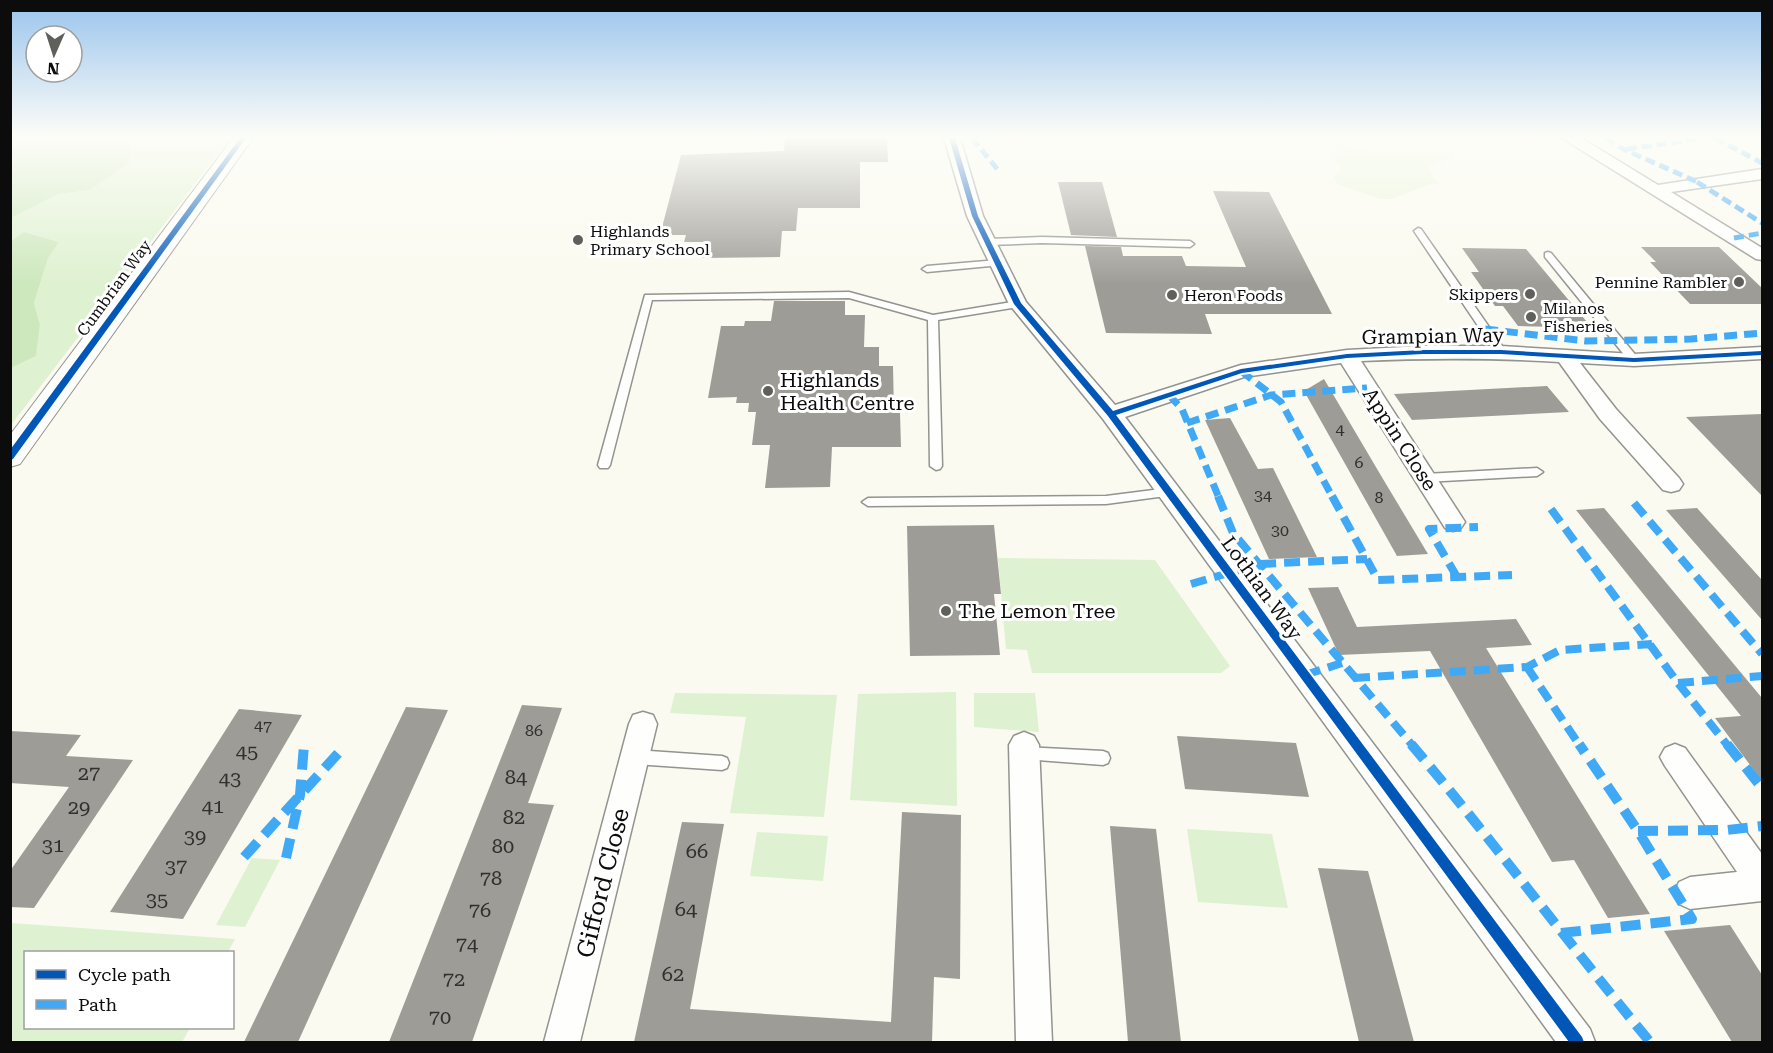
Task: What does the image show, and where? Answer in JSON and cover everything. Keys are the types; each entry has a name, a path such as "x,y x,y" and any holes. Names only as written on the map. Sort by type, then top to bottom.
{"street":[{"name":"Cumbrian Way","path":"10,457 207,187"},
{"name":"Lothian Way","path":"966,187 975,216 1018,304 1111,414 1577,1042"},
{"path":"1649,187 1762,255"},
{"path":"1654,190 1673,187"},
{"name":"Grampian Way","path":"1111,414 1241,371 1347,356 1424,352 1501,352 1634,360 1762,353"},
{"path":"1564,355 1608,414 1671,483"},
{"name":"Appin Close","path":"1347,356 1453,522"},
{"name":"Gifford Close","path":"562,1042 644,724"},
{"path":"1024,749 1034,1042"},
{"path":"1675,757 1762,880"},
{"path":"1690,893 1762,885"}],"lane":[{"path":"1418,231 1501,352"},
{"path":"988,242 1042,240 1190,244"},
{"path":"1548,255 1634,360"},
{"path":"927,269 999,263"},
{"path":"604,465 648,297 849,295 933,318 1018,304"},
{"path":"933,318 936,466"},
{"path":"1425,478 1537,472"},
{"path":"868,502 1106,500 1169,492"},
{"path":"1024,749 1103,758"},
{"path":"635,758 722,763"}],"green space":[{"path":"11,187 94,187 90,190 58,194 11,218"},
{"path":"94,187 193,187 11,425 11,368 36,356 40,325 34,303 48,258 59,242 24,232 11,241 11,218 58,194 90,190"},
{"path":"1346,187 1422,187 1392,199 1380,199"},
{"path":"24,232 59,242 48,258 34,303 40,325 36,356 11,368 11,241"},
{"path":"998,558 1155,560 1230,666 1221,673 1032,673 1027,650 1006,649"},
{"path":"956,692 957,806 850,800 858,694"},
{"path":"675,693 837,695 824,817 730,813 746,717 670,713"},
{"path":"974,693 1035,693 1039,732 974,727"},
{"path":"1187,829 1272,834 1288,908 1198,902"},
{"path":"757,832 828,836 823,881 750,876"},
{"path":"252,858 280,860 245,927 216,925"},
{"path":"11,923 235,939 229,951 24,951 24,1029 189,1029 182,1042 11,1042"}],"building":[{"path":"673,187 860,187 860,208 798,208 796,231 782,231 780,257 702,258 705,242 684,242 686,235 660,235"},
{"path":"1059,187 1103,187 1117,237 1071,235"},
{"path":"1213,191 1269,192 1332,314 1205,314 1212,334 1106,333 1085,246 1121,247 1123,256 1182,256 1186,266 1246,267"},
{"name":"Pennine Rambler","path":"1641,247 1719,247 1762,288 1762,304 1690,304 1650,262 1656,262"},
{"name":"Skippers","path":"1462,248 1526,249 1587,322 1554,321 1558,327 1518,326 1503,306 1495,306 1471,272 1479,272"},
{"name":"Highlands Health Centre","path":"774,301 845,301 845,315 865,315 864,347 879,347 879,366 893,366 894,413 900,413 901,447 832,447 830,487 765,488 770,445 752,445 756,412 748,412 749,403 736,403 737,397 708,398 721,326 744,326 745,321 771,321"},
{"path":"1324,379 1428,554 1397,556 1304,391"},
{"path":"1547,386 1569,412 1412,420 1394,394"},
{"path":"1762,414 1762,496 1686,417"},
{"path":"1230,418 1258,469 1273,468 1317,557 1269,559 1205,420"},
{"path":"1604,508 1762,698 1762,781 1715,718 1741,716 1576,510"},
{"path":"1697,508 1762,580 1762,620 1666,510"},
{"name":"The Lemon Tree","path":"994,525 1001,594 994,594 1000,655 910,656 907,526"},
{"path":"1338,587 1357,627 1516,619 1532,645 1486,648 1650,914 1608,918 1574,860 1552,862 1430,651 1339,655 1308,588"},
{"path":"522,705 562,708 528,803 554,805 472,1042 389,1042"},
{"path":"406,707 448,710 298,1042 244,1042"},
{"path":"239,709 302,715 183,919 110,912"},
{"path":"10,731 81,735 66,756 133,760 34,908 10,907 10,871 69,787 10,783"},
{"path":"1177,736 1296,743 1309,797 1185,789"},
{"path":"902,812 961,815 960,979 934,977 932,1042 634,1042 682,822 724,824 690,1009 891,1022"},
{"path":"1110,826 1156,829 1181,1042 1128,1042"},
{"path":"1318,868 1368,871 1414,1042 1359,1042"},
{"path":"1730,925 1762,975 1762,1042 1732,1042 1664,931"}],"marked path":[{"path":"1705,187 1762,223"},
{"path":"1734,238 1762,233"},
{"path":"1485,329 1586,341 1691,339 1762,333"},
{"path":"1241,371 1281,402 1378,580 1512,575"},
{"path":"1187,423 1271,395 1367,388"},
{"path":"1169,395 1182,409 1233,533 1451,791 1577,954 1650,1042"},
{"path":"1634,503 1762,654"},
{"path":"1551,509 1678,683 1762,788"},
{"path":"1457,577 1429,529 1478,527"},
{"path":"1191,584 1259,564 1367,559"},
{"path":"1354,678 1527,667 1560,650 1652,644"},
{"path":"1305,675 1342,663"},
{"path":"1527,667 1638,831 1692,919 1561,933"},
{"path":"1678,683 1762,676"},
{"path":"286,858 300,795 304,745"},
{"path":"244,857 342,749"},
{"path":"1638,831 1727,830 1762,826"}],"cycle path":[{"path":"10,457 207,187"},
{"path":"966,187 975,216 1018,304 1111,414 1577,1042"},
{"path":"1111,414 1241,371 1347,356 1423,352 1501,352 1634,360 1762,353"}],"place":[{"name":"Highlands Primary School","path":"578,240"},
{"name":"Pennine Rambler","path":"1739,282"},
{"name":"Skippers","path":"1530,294"},
{"name":"Heron Foods","path":"1172,295"},
{"name":"Milanos Fisheries","path":"1531,317"},
{"name":"Highlands Health Centre","path":"768,391"},
{"name":"The Lemon Tree","path":"946,611"}]}
